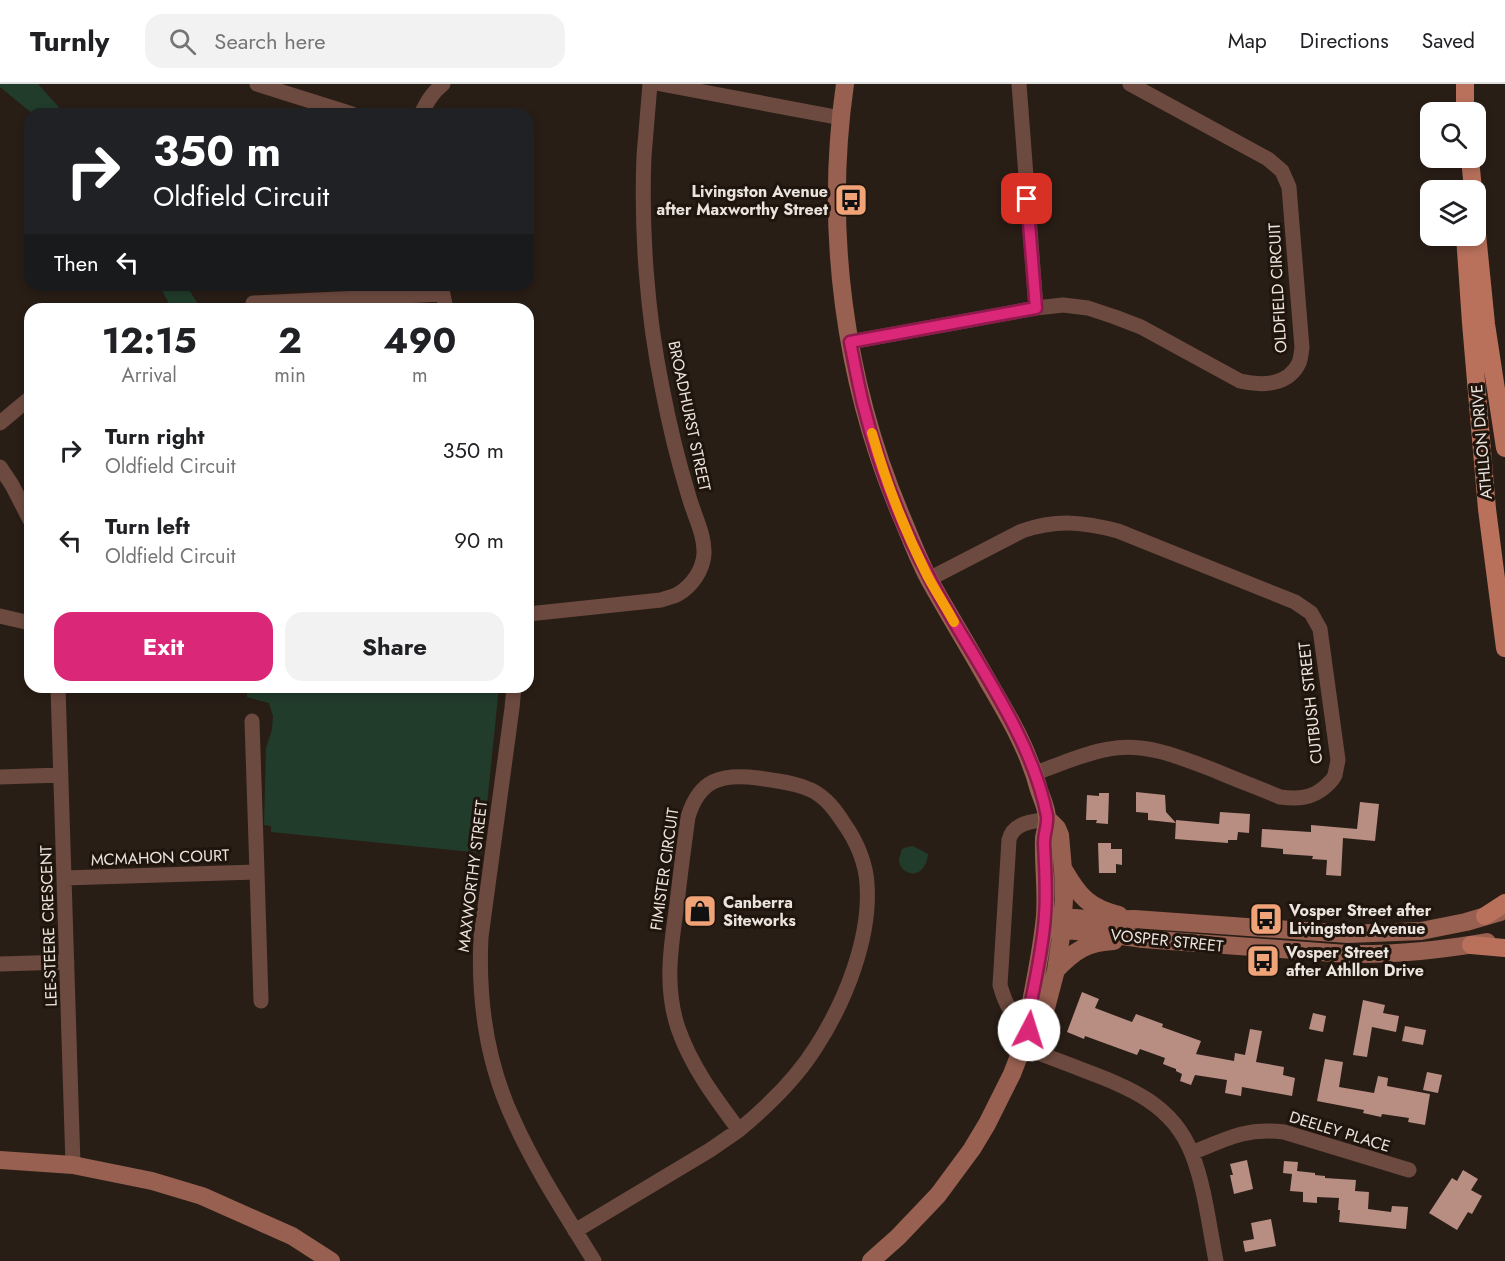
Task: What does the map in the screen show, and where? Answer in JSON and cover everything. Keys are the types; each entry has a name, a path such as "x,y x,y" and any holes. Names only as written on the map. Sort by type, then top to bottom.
{"main road":[{"path":"1465,84 1465,102"},
{"name":"ATHLLON DRIVE","path":"1466,246 1479,430 1504,644"},
{"name":"ATHLLON DRIVE","path":"1478,246 1486,324 1505,448"},
{"path":"1485,916 1505,903"},
{"path":"1471,945 1505,948"}],"street":[{"path":"257,84 333,108"},
{"path":"424,108 435,91 443,84"},
{"name":"BROADHURST STREET","path":"534,613 660,600 678,594 692,584 700,570 704,553 669,422 650,308 646,270 644,194 650,84"},
{"path":"660,84 840,118"},
{"path":"845,84 840,118 836,202 838,258 850,342 863,403 880,462 915,550 929,579 1007,714 1035,773 1048,819 1044,836 1046,890 1054,923 1056,970 1046,1008 1026,1039 987,1125 972,1149 938,1195 898,1237 871,1261"},
{"path":"1019,84 1036,308"},
{"name":"OLDFIELD CIRCUIT","path":"850,342 1063,305 1088,308 1141,327 1239,381 1256,385 1272,384 1291,373 1299,362 1302,348 1289,187 1282,171 1268,159 1130,84"},
{"path":"253,303 443,296"},
{"path":"0,423 24,403"},
{"path":"0,467 24,508"},
{"name":"CUTBUSH STREET","path":"929,579 1022,531 1057,523 1094,525 1118,531 1295,602 1311,613 1320,629 1338,760 1335,775 1320,792 1297,799 1280,797 1177,756 1137,747 1111,748 1086,754 1035,773"},
{"path":"0,615 24,621"},
{"name":"LEE-STEERE CRESCENT","path":"58,693 73,1165"},
{"name":"MAXWORTHY STREET","path":"513,693 481,937 482,1005 490,1052 513,1121 536,1165 594,1261"},
{"path":"252,720 261,1000"},
{"path":"0,777 61,775"},
{"name":"FIMISTER CIRCUIT","path":"575,1231 710,1150 739,1130 757,1115 790,1082 817,1046 839,1006 855,964 867,907 867,882 861,857 850,832 835,809 812,790 794,783 742,776 724,777 708,784 693,802 688,817 669,959 670,993 678,1027 691,1060 710,1092 739,1130"},
{"path":"1026,1039 1028,1018 1054,923 1063,868 1060,835 1048,819"},
{"path":"1048,819 1023,824 1014,828 1010,833 1000,985 1004,1002 1026,1039 1142,1095 1172,1121 1187,1142 1200,1178 1216,1261"},
{"path":"1063,868 1076,890 1088,902 1109,913 1134,919"},
{"name":"MCMAHON COURT","path":"64,878 257,872"},
{"name":"VOSPER STREET","path":"1054,923 1134,919 1348,934 1421,931 1505,911"},
{"name":"VOSPER STREET","path":"1054,923 1143,939 1367,955 1471,945 1505,939"},
{"path":"1056,970 1071,954 1087,946 1105,941 1143,939"},
{"path":"0,964 67,962"},
{"name":"DEELEY PLACE","path":"1192,1154 1250,1131 1272,1130 1409,1170"},
{"path":"0,1160 73,1165 152,1181 202,1196 291,1236 331,1261"}],"green space":[{"path":"0,84 38,84 60,108 26,108 0,87"},
{"path":"162,291 190,291 197,303 169,303"},
{"path":"247,693 498,693 482,853 271,832 271,826 264,825 266,748 272,730 273,716 269,703 247,697"},
{"path":"913,846 928,854 926,863 917,873 903,869 899,859 902,849"}],"building":[{"path":"1136,792 1165,795 1166,812 1176,823 1148,820 1148,813 1136,812"},
{"path":"1099,793 1109,793 1108,824 1096,823 1097,820 1086,820 1087,795 1099,796"},
{"path":"1360,802 1379,804 1375,841 1343,838 1341,876 1326,875 1327,860 1312,859 1313,856 1283,854 1283,849 1261,847 1262,829 1311,832 1311,825 1357,829"},
{"path":"1220,812 1250,814 1249,833 1238,832 1237,840 1228,840 1228,843 1175,839 1176,820 1219,824"},
{"path":"1098,843 1111,843 1111,849 1122,849 1122,865 1116,864 1116,873 1099,873"},
{"path":"1082,992 1099,999 1095,1008 1132,1022 1136,1014 1163,1024 1162,1027 1201,1041 1196,1054 1234,1061 1235,1053 1245,1055 1250,1029 1262,1031 1256,1062 1284,1067 1283,1075 1295,1078 1292,1096 1242,1087 1241,1096 1225,1093 1227,1080 1195,1075 1191,1085 1180,1081 1182,1074 1176,1069 1163,1064 1165,1058 1140,1049 1137,1055 1085,1036 1084,1039 1067,1032"},
{"path":"1363,1000 1385,1005 1383,1013 1399,1016 1396,1032 1372,1027 1367,1057 1353,1055"},
{"path":"1313,1013 1326,1016 1323,1032 1309,1029"},
{"path":"1405,1026 1426,1030 1423,1045 1402,1041"},
{"path":"1325,1059 1343,1062 1339,1087 1374,1093 1378,1076 1388,1078 1387,1086 1430,1094 1425,1125 1408,1122 1409,1118 1382,1114 1381,1117 1363,1113 1364,1110 1317,1101"},
{"path":"1427,1072 1442,1075 1438,1093 1423,1090"},
{"path":"1247,1160 1253,1189 1234,1194 1230,1164"},
{"path":"1284,1161 1298,1162 1297,1171 1315,1173 1325,1178 1356,1180 1355,1191 1369,1192 1368,1209 1391,1212 1392,1206 1408,1207 1406,1229 1339,1222 1339,1198 1317,1197 1317,1203 1303,1202 1303,1192 1290,1191 1292,1174 1283,1173"},
{"path":"1463,1170 1478,1179 1471,1190 1482,1196 1472,1214 1468,1212 1457,1230 1429,1213 1452,1178 1457,1181"},
{"path":"1271,1219 1276,1246 1245,1252 1243,1241 1254,1239 1251,1223"}],"slow traffic":[{"path":"872,433 891,492 915,550 954,622"}],"place":[{"name":"Livingston Avenue after Maxworthy Street","path":"851,200"},
{"name":"Canberra Siteworks","path":"700,911"},
{"name":"Vosper Street after Livingston Avenue","path":"1266,919"},
{"name":"Vosper Street after Athllon Drive","path":"1263,961"}],"route":[{"path":"1027,199 1036,308 850,342 863,403 880,462 915,550 1027,753 1048,819 1044,836 1046,890 1044,928 1028,1018 1029,1030"}]}
